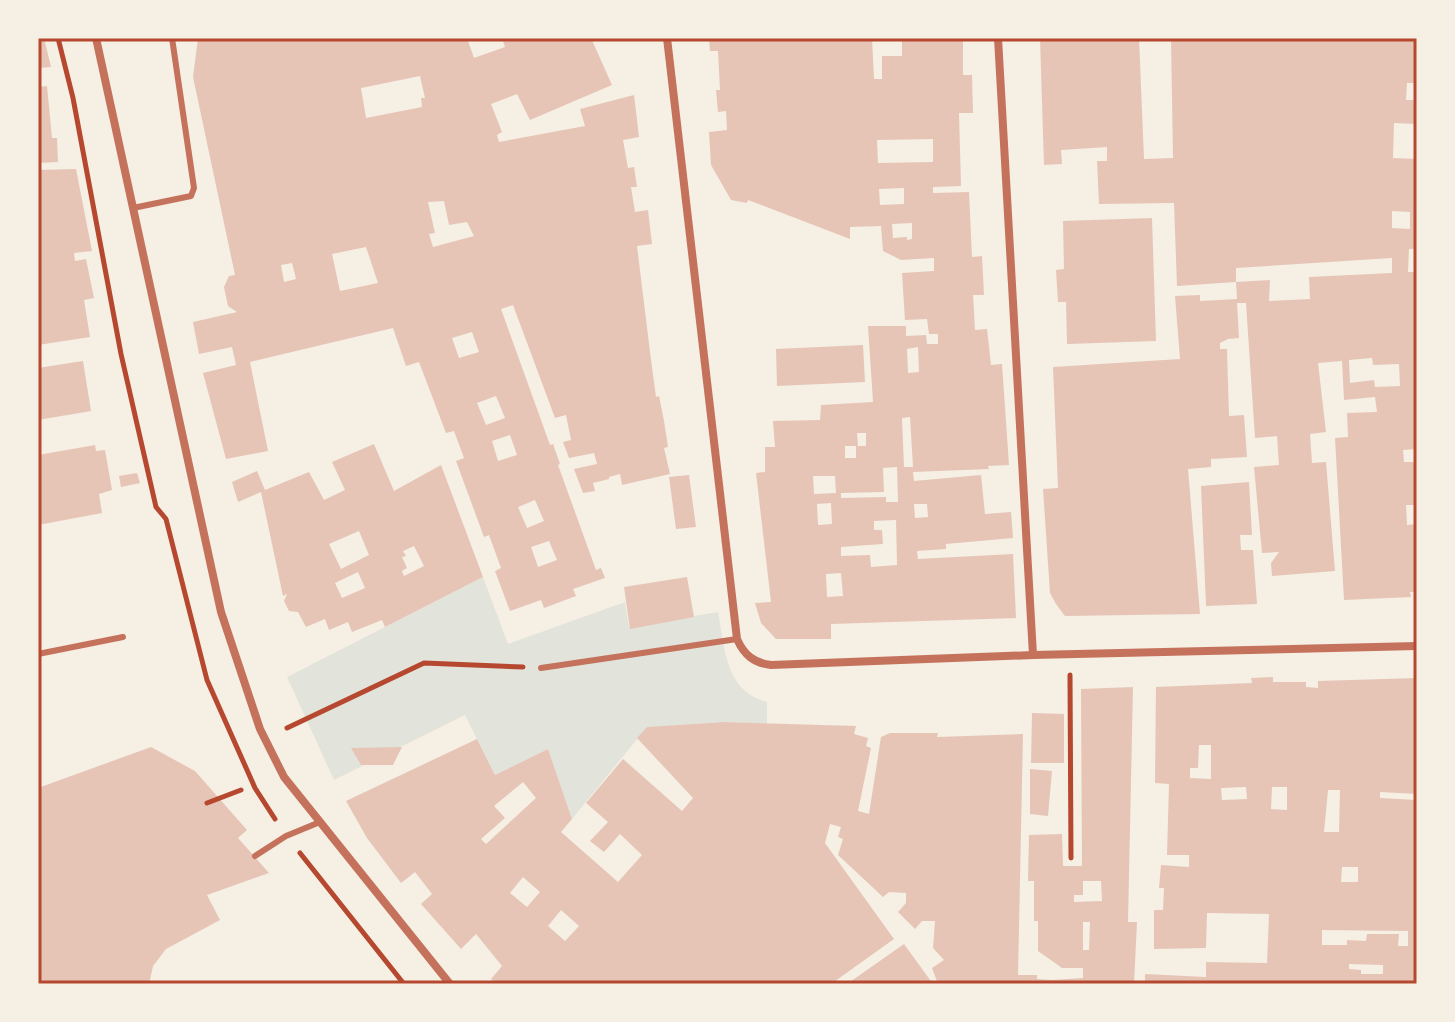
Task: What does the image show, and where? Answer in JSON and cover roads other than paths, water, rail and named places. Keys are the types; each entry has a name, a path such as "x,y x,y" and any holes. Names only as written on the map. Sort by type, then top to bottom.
{"street":[{"path":"96,38 221,612 260,729 284,777 450,984"},
{"path":"667,38 737,639 741,650 750,658 760,664 771,665 1417,646"},
{"path":"998,38 1033,655"}],"lane":[{"path":"133,208 191,196 194,188 172,38"},
{"path":"38,654 123,637"},
{"path":"541,668 737,639"},
{"path":"255,856 286,836 320,822"}]}
